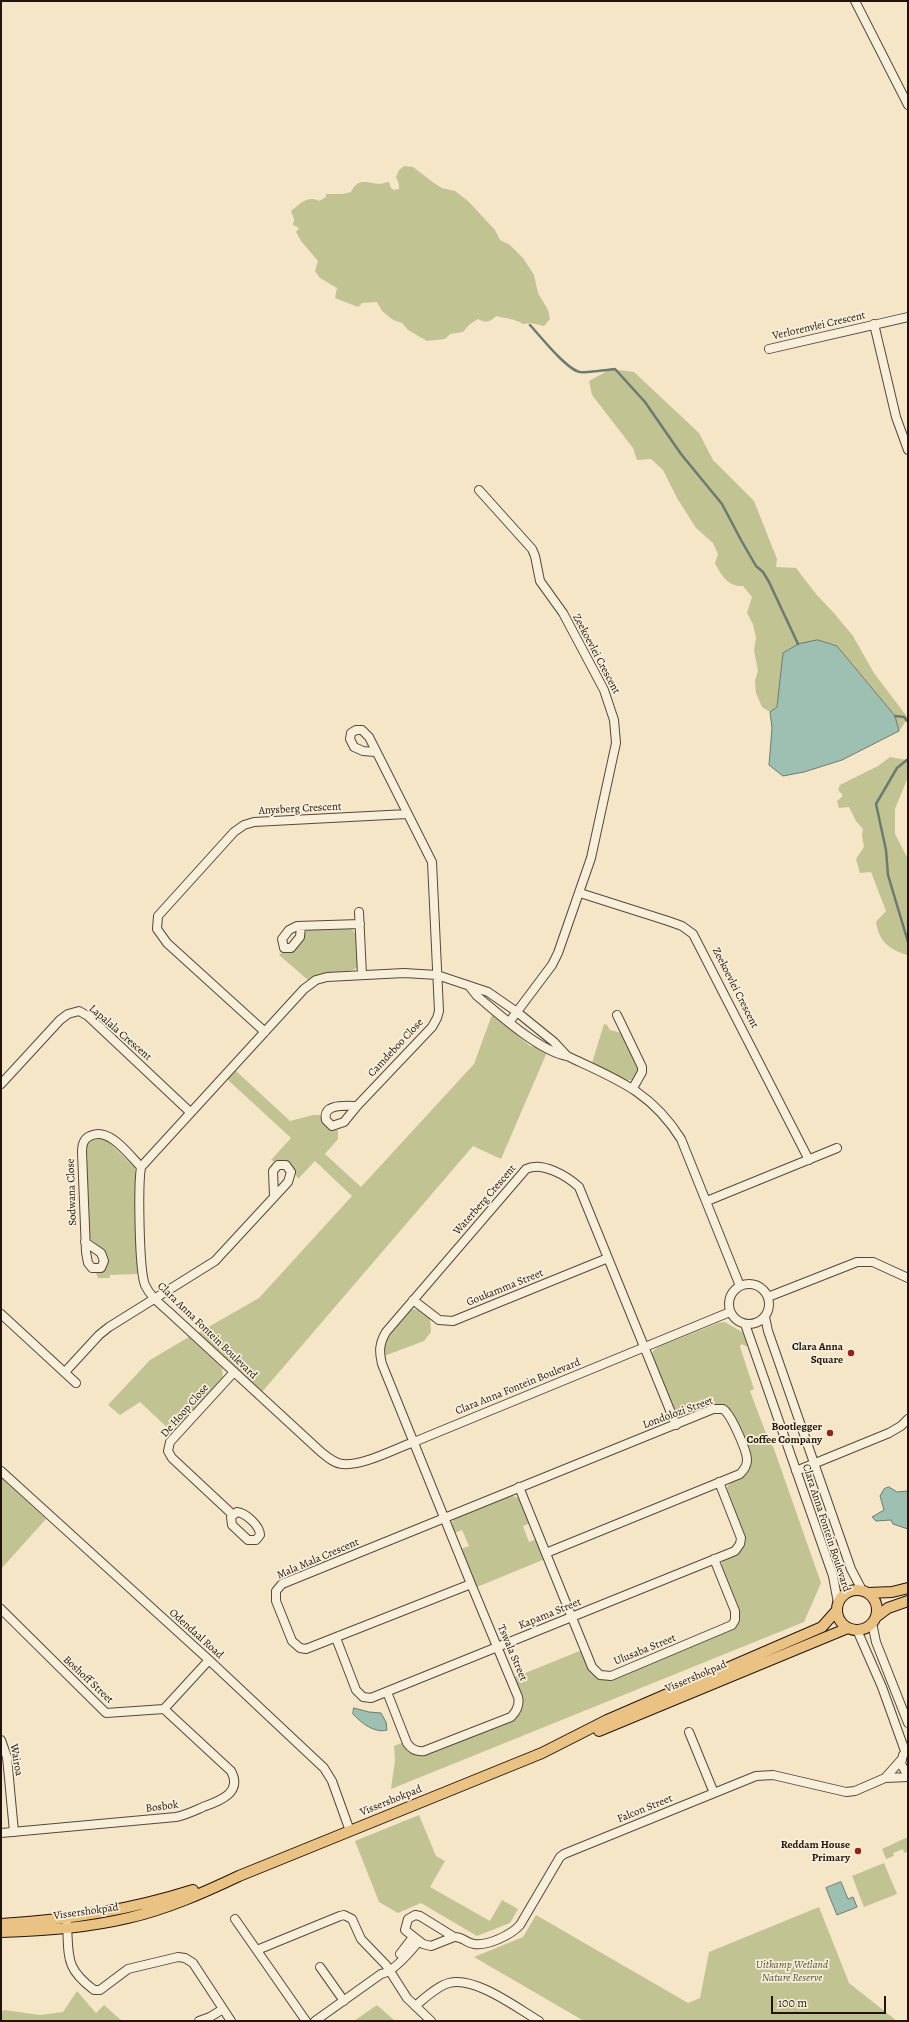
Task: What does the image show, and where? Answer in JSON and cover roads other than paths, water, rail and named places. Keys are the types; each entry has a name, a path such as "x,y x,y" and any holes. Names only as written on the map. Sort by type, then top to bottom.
{"main road":[{"path":"908,1588 892,1592 850,1591 844,1594 838,1606 839,1618 852,1629 868,1627 888,1608 908,1601"},
{"path":"865,1591 877,1603 874,1620"},
{"name":"Vissershokpad","path":"553,1748 607,1720 822,1627 838,1606"},
{"name":"Vissershokpad","path":"1,1924 109,1922 156,1910 193,1897 239,1876 553,1748 852,1629"},
{"name":"Vissershokpad","path":"1,1932 67,1923"}],"street":[{"path":"855,1 908,105"},
{"name":"Verlorenvlei Crescent","path":"768,349 908,317"},
{"name":"Verlorenvlei Crescent","path":"874,324 896,417 908,450"},
{"name":"Zeekoevlei Crescent","path":"479,490 532,549 535,556 540,582 563,613 604,690 611,707 616,743 612,768 591,858 580,893 552,965 510,1022"},
{"path":"375,752 430,858 433,867 437,975"},
{"name":"Anysberg Crescent","path":"264,1032 167,943 157,929 158,916 234,832 244,825 254,822 407,814"},
{"name":"Zeekoevlei Crescent","path":"580,893 682,926 693,934 809,1160"},
{"path":"359,912 362,975"},
{"path":"301,926 360,924"},
{"path":"141,1167 264,1032 312,983 327,977 404,973 437,975 470,987 480,988 517,1012 562,1049 567,1056"},
{"name":"Camdeboo Close","path":"357,1106 435,1022 438,1011 437,975"},
{"path":"470,987 477,996 540,1045 567,1056 633,1088 659,1109 681,1139 740,1286"},
{"name":"Lapalala Crescent","path":"1,1084 60,1020 68,1014 79,1012 88,1016 190,1112"},
{"path":"617,1015 642,1067 642,1072 633,1088"},
{"name":"Sodwana Close","path":"85,1242 82,1152 84,1141 92,1135 104,1134 141,1167"},
{"path":"707,1201 837,1148"},
{"name":"Waterberg Crescent","path":"414,1442 382,1364 379,1350 382,1339 386,1332 517,1178 530,1167 540,1166 571,1181 578,1187 676,1425"},
{"name":"Clara Anna Fontein Boulevard","path":"141,1167 139,1183 142,1270 146,1287 154,1298 322,1454 341,1464 352,1464 414,1442 730,1312"},
{"path":"65,1372 99,1335 120,1319 215,1261 274,1196"},
{"name":"Goukamma Street","path":"413,1300 439,1320 453,1321 608,1258"},
{"path":"768,1297 851,1263 863,1261 878,1264 908,1278"},
{"path":"754,1285 763,1290 768,1297 769,1308 765,1317 756,1324 744,1324 736,1320 730,1312 730,1297 740,1286 754,1285"},
{"path":"1,1314 76,1383"},
{"name":"Clara Anna Fontein Boulevard","path":"765,1317 768,1331 851,1569 865,1591"},
{"name":"Clara Anna Fontein Boulevard","path":"744,1324 836,1585 838,1606"},
{"name":"De Hoop Close","path":"232,1514 172,1458 168,1451 170,1442 234,1372"},
{"name":"Londolozi Street","path":"445,1518 717,1408 723,1409 730,1414 747,1462 745,1469 740,1474 546,1553"},
{"path":"796,1471 889,1434 908,1419"},
{"name":"Tswala Street","path":"387,1692 407,1743 411,1748 417,1751 424,1751 511,1717 518,1708 518,1697 470,1584 414,1442"},
{"name":"Odendaal Road","path":"1,1471 209,1660 324,1768 332,1781 350,1831"},
{"name":"Kapama Street","path":"336,1638 356,1690 360,1695 371,1698 572,1617 734,1551 741,1541 740,1533 719,1482"},
{"name":"Ulusaba Street","path":"519,1487 594,1670 600,1675 611,1676 732,1625 736,1617 735,1611 714,1559"},
{"name":"Mala Mala Crescent","path":"445,1518 282,1584 277,1588 275,1594 276,1601 292,1641 303,1649 310,1649 470,1584"},
{"name":"Boshoff Street","path":"1,1609 106,1713 164,1709"},
{"path":"874,1620 876,1642 908,1723"},
{"path":"852,1629 882,1687 907,1750"},
{"path":"164,1709 209,1660"},
{"name":"Bosbok","path":"1,1833 176,1817 185,1815 227,1796 234,1786 234,1778 231,1771 164,1709"},
{"path":"689,1732 714,1793"},
{"name":"Wairoa","path":"1,1740 7,1757 14,1832"},
{"name":"Falcon Street","path":"885,1778 901,1760 907,1750"},
{"path":"901,1760 902,1769 908,1776"},
{"name":"Falcon Street","path":"416,1939 406,1932 405,1927 408,1919 415,1915 420,1916 454,1937 460,1937 472,1944 481,1944 514,1931 520,1925 560,1857 564,1854 761,1775 773,1775 846,1792 854,1791 885,1778 908,1776"},
{"path":"257,1950 344,1916 352,1919 361,1939 388,1968 404,1995 430,2021"},
{"path":"235,1919 306,2021"},
{"path":"67,1923 72,1969 94,1990 100,1990 128,1969 178,1957 185,1958 192,1963 224,2008 231,2021"},
{"path":"315,2021 381,1974 406,1952 416,1939 423,1944 436,1945 454,1937"},
{"path":"320,1967 344,2000"},
{"path":"415,2006 446,1984 455,1983 485,1989 534,2020"},
{"path":"199,2021 210,2017 224,2008"}],"waterway":[{"path":"530,325 554,352 575,370 580,372 593,372 615,369 645,402 681,454 722,504 756,566 763,572 769,582 798,644"},
{"path":"895,716 904,717 908,722"},
{"path":"908,759 897,768 876,804 886,850 888,875 908,942"}],"place":[{"name":"Clara Anna Square","path":"851,1353"},
{"name":"Bootlegger Coffee Company","path":"830,1433"},
{"name":"Reddam House Primary","path":"858,1851"}],"park label":[{"name":"Uitkamp Wetland Nature Reserve","path":"792,1971"}]}
